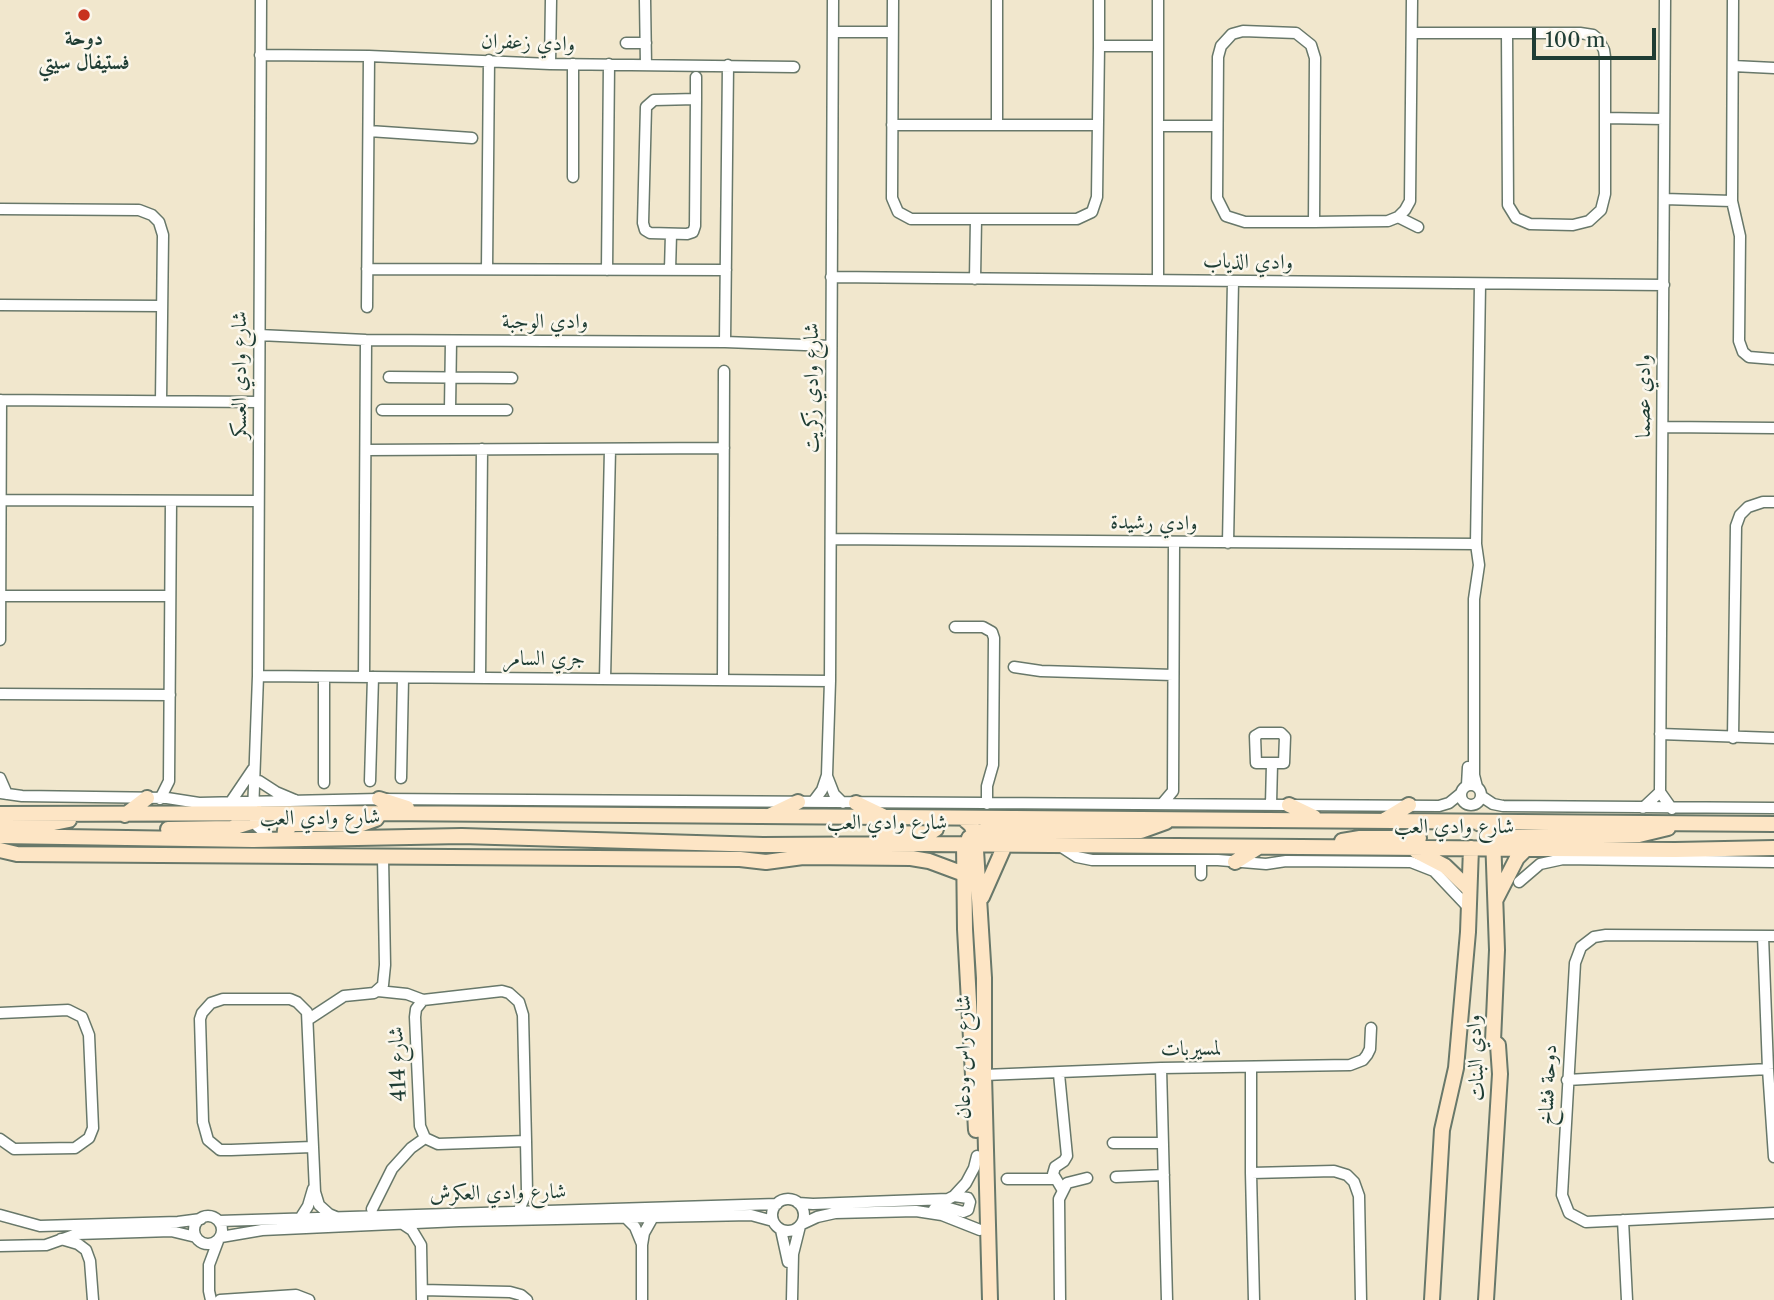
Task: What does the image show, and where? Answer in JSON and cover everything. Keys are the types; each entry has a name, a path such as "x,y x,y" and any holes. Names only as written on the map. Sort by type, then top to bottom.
{"street":[{"name":"شارع وادي العسكر","path":"256,811 259,781 256,750 261,0"},
{"path":"550,64 551,0"},
{"path":"645,0 646,65"},
{"name":"شارع وادي زكريت","path":"805,802 822,790 827,775 832,539 833,0"},
{"path":"893,0 892,198 898,212 911,219 1077,219 1092,212 1097,197 1099,0"},
{"path":"997,0 997,125"},
{"path":"1158,0 1158,280"},
{"path":"1314,222 1315,58 1307,40 1289,32 1242,31 1227,37 1220,46 1217,198 1226,216 1238,222 1314,222 1388,221 1398,217 1410,201 1412,0"},
{"name":"وادي عصما","path":"1660,792 1665,0"},
{"path":"1733,0 1732,201 1740,236 1739,345 1749,357 1774,359"},
{"path":"833,32 892,32"},
{"path":"1412,33 1507,33 1586,33 1598,39 1605,57 1605,194 1601,210 1581,224 1530,224 1516,218 1508,205 1507,33"},
{"path":"626,43 646,43"},
{"path":"1099,46 1158,46"},
{"name":"وادي زعفران","path":"260,55 369,56 550,64 794,66"},
{"path":"367,307 369,56"},
{"path":"487,270 489,60"},
{"path":"573,64 573,177"},
{"path":"607,270 609,64"},
{"path":"725,342 728,65"},
{"path":"1733,66 1774,68"},
{"path":"696,77 696,99 695,226 693,232 687,234 650,233 643,227 645,110 654,100 696,99"},
{"path":"1605,118 1664,119"},
{"path":"892,125 1098,125"},
{"path":"1158,126 1217,126"},
{"path":"369,131 472,138"},
{"path":"1664,199 1732,201"},
{"path":"0,209 139,210 152,215 159,222 163,235 161,401"},
{"path":"1398,217 1418,227"},
{"path":"975,279 976,219"},
{"path":"670,270 671,234"},
{"path":"367,269 726,270"},
{"name":"وادي الذياب","path":"831,277 1664,285"},
{"path":"1228,543 1233,281"},
{"path":"1471,790 1469,606 1476,544 1480,284"},
{"path":"0,305 162,306"},
{"name":"وادي الوجبة","path":"259,335 366,340 831,345"},
{"path":"366,340 370,781"},
{"path":"450,409 451,341"},
{"path":"723,680 724,371"},
{"path":"388,377 512,378"},
{"path":"0,640 1,400 259,402"},
{"path":"383,411 507,410"},
{"path":"1663,427 1774,428"},
{"path":"366,450 724,448"},
{"path":"480,678 482,449"},
{"path":"605,679 610,449"},
{"path":"1,500 258,501"},
{"path":"171,501 169,781 177,799"},
{"path":"1733,738 1736,526 1740,515 1748,507 1774,502"},
{"name":"وادي رشيدة","path":"832,539 1476,544"},
{"path":"1162,804 1173,790 1174,543"},
{"path":"0,596 170,596"},
{"path":"955,627 987,628 994,638 993,765 987,786 987,804"},
{"path":"1014,667 1041,671 1174,675"},
{"name":"جري السامر","path":"258,676 830,681"},
{"path":"324,677 324,783"},
{"path":"401,778 403,678"},
{"path":"0,694 170,695"},
{"path":"1660,734 1774,738"},
{"name":"شارع وادي العسكر","path":"256,750 253,768 256,811"},
{"path":"1271,804 1272,764"},
{"path":"230,803 253,768"},
{"path":"827,775 831,788 850,803 887,818"},
{"path":"0,778 3,793 177,799 196,803 230,803 256,811"},
{"path":"125,815 154,798 169,781"},
{"path":"259,781 276,792 301,802"},
{"path":"1173,790 1185,804"},
{"path":"115,836 142,829 232,828 256,811 301,802 379,806 805,802 1445,805 1471,790"},
{"path":"1471,790 1493,804 1503,806 1643,808 1674,816 1774,808"},
{"path":"1643,808 1660,792 1674,816"},
{"path":"767,817 805,802"},
{"path":"1047,818 1067,805"},
{"path":"1289,805 1322,820"},
{"path":"1383,821 1409,805"},
{"path":"256,811 260,830 278,840 293,824 362,824 376,818 379,806"},
{"name":"شارع وادي العب","path":"2,816 125,815 379,806 429,815 1451,822 1674,816 1774,824"},
{"path":"1477,822 1488,827 1493,842 1639,835 1659,831 1674,816"},
{"path":"785,844 807,835 930,833 936,829 938,818"},
{"path":"963,818 971,825 971,841 990,831 1141,831 1171,820"},
{"path":"1324,848 1360,838 1458,838 1462,829 1451,822"},
{"path":"462,835 497,858"},
{"name":"شارع وادي العب","path":"0,836 278,840 462,835 763,845 927,844 971,841 1005,845 1471,848 1493,842 1527,848 1774,848"},
{"name":"شارع راس ودعان","path":"971,841 964,874 981,1230 981,1300"},
{"name":"شارع راس ودعان","path":"971,841 985,988 984,1076 990,1300"},
{"name":"وادي البنات","path":"1486,1300 1500,1105 1498,1045 1493,1041 1497,950 1493,842"},
{"path":"903,858 927,844"},
{"path":"763,845 792,859"},
{"path":"979,905 1005,845"},
{"path":"1060,845 1077,857 1087,860 1201,860 1266,864 1286,861 1411,862 1434,871 1468,907"},
{"path":"1235,862 1258,847"},
{"path":"1408,848 1445,866 1468,888"},
{"name":"وادي البنات","path":"1432,1300 1442,1130 1456,1068 1468,932 1471,848"},
{"path":"1496,899 1514,864 1527,848"},
{"name":"شارع وادي العب","path":"0,850 17,854 740,859 766,862 803,857 903,858 929,861 964,874"},
{"path":"378,991 384,981 385,965 383,857"},
{"path":"1519,882 1540,864 1563,859 1774,862"},
{"path":"1201,860 1201,876"},
{"name":"دوحة فشاخ","path":"1769,936 1605,935 1594,937 1585,943 1578,952 1575,963 1562,1195 1565,1208 1574,1217 1586,1222 1774,1213"},
{"path":"1769,936 1768,1069 1774,1157"},
{"path":"309,1019 344,996 378,991 407,994 423,1000"},
{"name":"شارع 414","path":"425,1138 420,1126 416,1009 423,1000 502,991 509,993 519,1002 523,1015 527,1192 518,1212"},
{"path":"312,1147 231,1150 213,1146 205,1134 201,1040 202,1013 211,1003 217,1000 290,999 303,1006 309,1019 314,1185 319,1205 336,1217"},
{"path":"0,1013 61,1010 75,1012 82,1017 89,1035 93,1128 89,1139 75,1148 14,1149 0,1139"},
{"name":"لمسيربات","path":"984,1076 1161,1068 1357,1064 1370,1049 1371,1028"},
{"path":"1251,1067 1254,1300"},
{"path":"1161,1068 1167,1300"},
{"path":"1567,1080 1768,1069"},
{"path":"1059,1074 1067,1156 1054,1170 1055,1179 1062,1189"},
{"path":"372,1209 392,1168 425,1138 438,1144 526,1141"},
{"path":"1113,1143 1163,1143"},
{"path":"954,1196 970,1177 977,1156"},
{"path":"1251,1174 1334,1171 1343,1173 1354,1182 1359,1196 1361,1300"},
{"path":"1116,1177 1164,1175"},
{"path":"1060,1300 1059,1205 1062,1189 1072,1180 1087,1178"},
{"path":"1007,1179 1055,1179"},
{"path":"301,1217 311,1200 314,1185"},
{"path":"527,1192 541,1211"},
{"path":"781,1230 790,1232 817,1217 835,1213 946,1208 963,1212 968,1210 971,1202 968,1198 954,1196 938,1200 813,1204 785,1199 777,1204 772,1212 773,1221 781,1230 792,1280"},
{"path":"792,1300 794,1245 804,1215 798,1203"},
{"name":"شارع وادي العكرش","path":"219,1222 301,1217 777,1204"},
{"path":"916,1211 942,1215 981,1230"},
{"path":"0,1215 40,1226 178,1222 208,1216 219,1222 222,1229 209,1265 211,1300"},
{"name":"شارع وادي العكرش","path":"219,1239 262,1230 435,1222 751,1215 773,1221"},
{"path":"642,1300 642,1245 644,1233 653,1217"},
{"path":"626,1218 638,1233 642,1245"},
{"path":"201,1219 195,1225 209,1265"},
{"path":"1623,1220 1627,1300"},
{"path":"421,1245 435,1222"},
{"path":"403,1224 412,1230 421,1245 422,1295 510,1292 527,1300"},
{"path":"0,1246 46,1245 77,1234 171,1231 210,1244 219,1239"},
{"path":"61,1239 78,1244 86,1250 90,1261 93,1300"},
{"path":"220,1300 296,1295 309,1300"}],"place":[{"name":"دوحة فستيفال سيتي","path":"84,15"}]}
